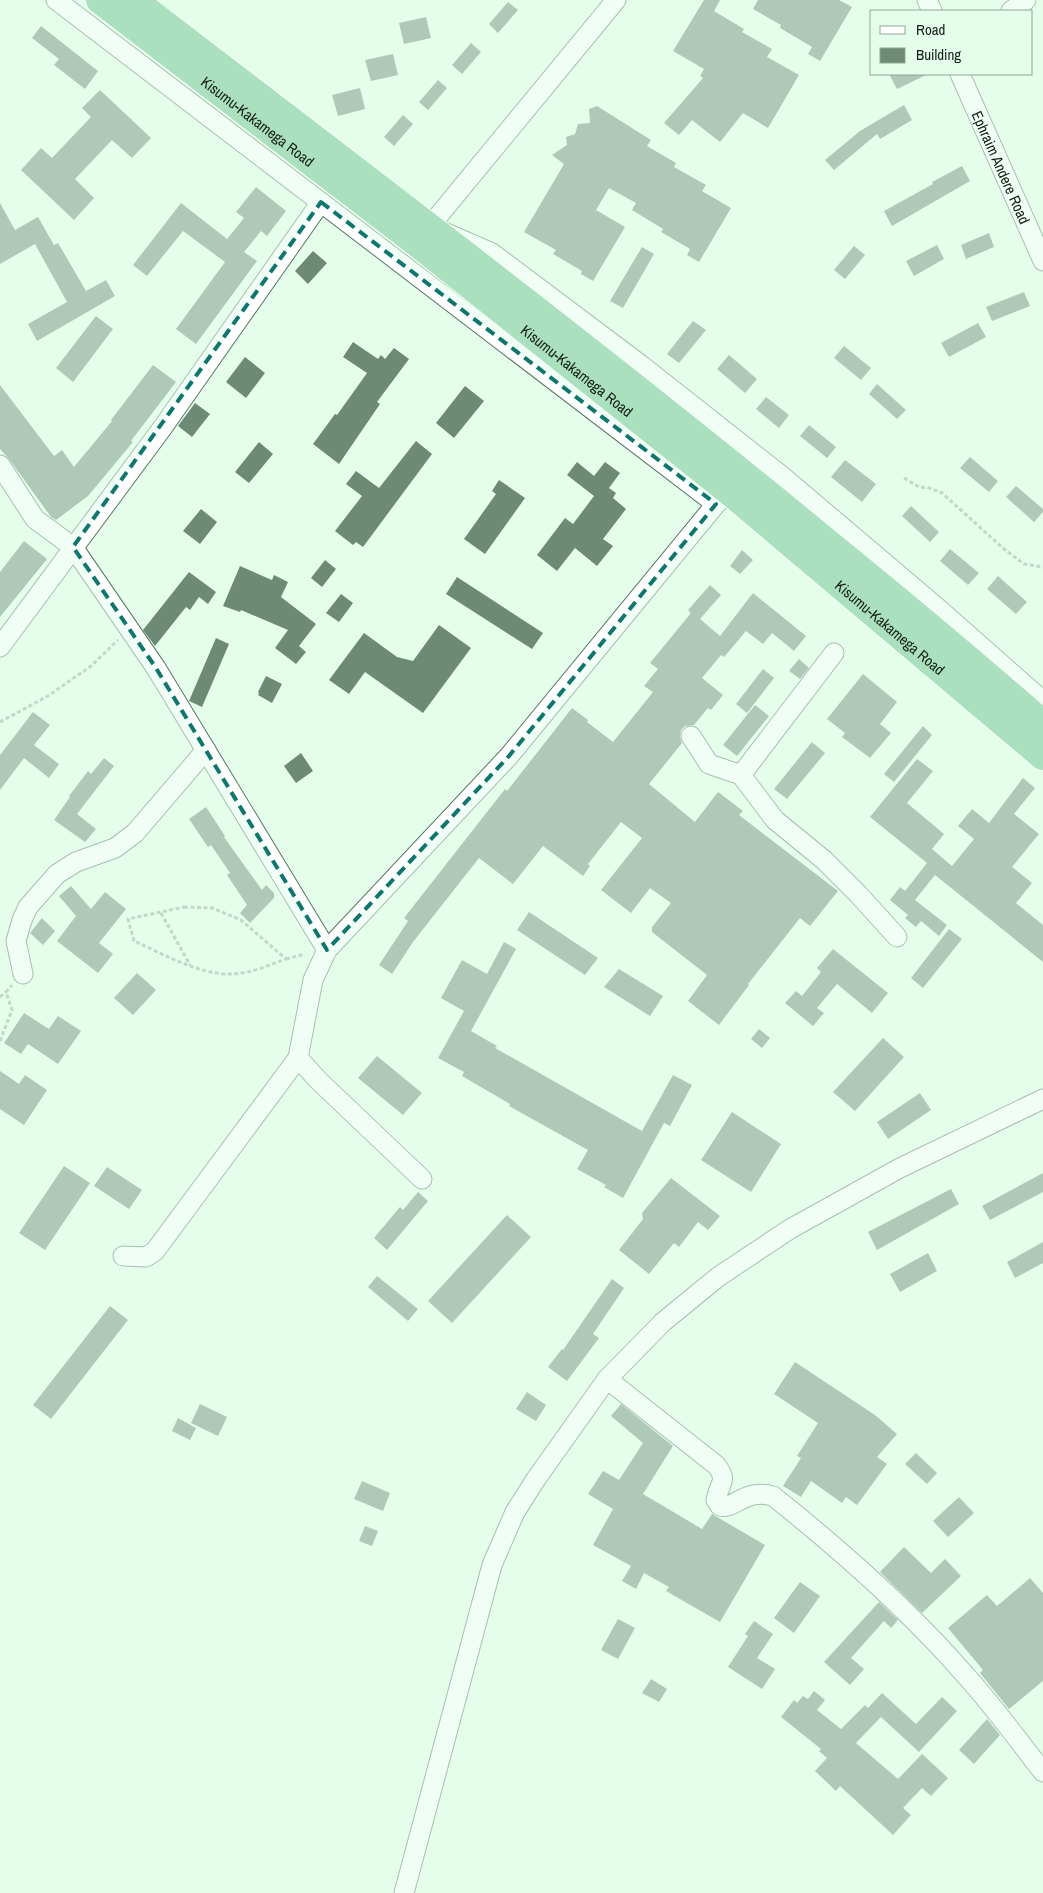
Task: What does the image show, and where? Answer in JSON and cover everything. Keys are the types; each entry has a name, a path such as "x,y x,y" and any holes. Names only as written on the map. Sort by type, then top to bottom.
{"highway":[{"name":"Kisumu-Kakamega Road","path":"100,0 417,243 722,498 1043,756"},
{"name":"Kisumu-Kakamega Road","path":"133,0 430,226 743,474 931,626 1043,724"}],"street":[{"path":"56,0 321,202 722,498 509,756 327,950 313,980 298,1058 155,1251 146,1257 123,1256"},
{"path":"616,0 430,226 492,253 641,365 782,476 1043,700"},
{"path":"1012,10 1026,0"},
{"name":"Ephraim Andere Road","path":"960,75 1042,254"},
{"path":"0,647 163,427 321,202"},
{"path":"0,465 35,519 73,548 156,668 327,950"},
{"path":"741,775 834,653"},
{"path":"691,736 709,764 741,775 775,820 824,860 897,937"},
{"path":"23,974 16,941 28,906 57,874 76,862 114,848 135,833 206,750"},
{"path":"298,1058 318,1080 422,1179"},
{"path":"404,1893 492,1565 515,1512 536,1479 607,1379 663,1322 718,1277 790,1229 900,1168 1043,1099"},
{"path":"607,1379 716,1465 723,1474 724,1479 716,1500 720,1506 726,1507 752,1494 762,1493 773,1496 829,1541 899,1604 968,1677 1043,1772"}],"path":[{"path":"904,478 919,487 930,488 942,493 1004,550 1024,564 1043,567"},
{"path":"0,722 48,696 91,666 130,630"},
{"path":"184,907 212,908 241,920 286,959 258,969 232,974 202,971 191,966 134,941 128,919 184,907"},
{"path":"161,913 191,966"},
{"path":"0,997 23,974"},
{"path":"0,1041 12,1010 6,992"}],"highlighted area":[{"path":"321,202 716,504 509,756 327,950 156,668 73,547"}],"building":[{"path":"704,0 720,0 714,11 744,29 742,32 772,49 767,57 799,75 768,128 743,113 720,142 692,120 679,135 664,123 703,78 700,76 704,69 673,51"},
{"path":"758,0 839,0 852,7 820,61 808,54 812,47 780,28 781,25 753,9"},
{"path":"508,2 518,10 498,33 489,24"},
{"path":"426,17 431,38 404,44 399,23"},
{"path":"41,26 98,71 85,89 54,65 59,59 32,38"},
{"path":"471,43 481,52 462,74 452,65"},
{"path":"393,54 398,75 371,81 365,60"},
{"path":"890,75 926,75 897,89"},
{"path":"438,80 447,88 428,110 419,102"},
{"path":"360,88 365,109 338,116 332,95"},
{"path":"100,90 151,138 132,158 112,140 75,179 94,198 74,220 21,170 41,148 52,158 91,117 82,108"},
{"path":"904,105 912,120 880,139 877,134 834,170 825,160 860,131"},
{"path":"597,106 651,140 647,146 676,163 674,167 706,185 702,191 731,208 699,262 687,255 690,249 661,232 663,229 632,210 636,203 609,188 596,210 625,227 593,281 581,274 582,271 553,254 556,250 524,232 564,164 552,155 567,145 566,137 575,134 578,124 590,123 589,109"},
{"path":"403,115 413,124 394,146 384,137"},
{"path":"962,166 970,181 892,226 884,211"},
{"path":"256,187 286,211 267,236 261,231 244,252 257,261 196,344 176,329 225,262 183,231 147,276 133,265 181,203 227,239 244,218 236,212"},
{"path":"0,203 15,230 38,217 54,245 58,243 86,291 106,280 115,296 37,341 28,324 67,302 35,244 0,264"},
{"path":"989,233 994,247 966,259 961,245"},
{"path":"937,245 944,259 914,276 906,261"},
{"path":"854,246 865,255 845,279 834,270"},
{"path":"642,247 654,254 623,308 610,301"},
{"path":"313,251 327,263 308,284 295,271"},
{"path":"1024,292 1030,306 992,321 986,307"},
{"path":"96,316 113,329 73,382 56,368"},
{"path":"693,321 706,330 679,363 667,354"},
{"path":"978,323 986,337 949,357 941,343"},
{"path":"353,342 378,359 381,355 385,359 394,348 409,359 377,402 380,404 339,464 313,444 335,414 337,415 367,373 343,357"},
{"path":"844,346 871,368 861,380 834,358"},
{"path":"729,355 757,379 745,393 717,369"},
{"path":"245,357 265,373 246,398 226,382"},
{"path":"153,365 176,382 131,441 133,442 88,496 56,520 51,517 0,449 0,385 54,456 62,450 74,467 112,421"},
{"path":"877,384 906,410 897,419 869,394"},
{"path":"465,386 484,401 454,438 436,423"},
{"path":"766,397 789,415 779,428 756,409"},
{"path":"195,403 210,414 192,437 178,426"},
{"path":"809,425 836,447 827,458 800,436"},
{"path":"416,441 432,454 363,547 356,542 353,545 335,531 362,496 346,484 356,471 379,488"},
{"path":"259,442 273,454 249,483 235,472"},
{"path":"970,457 998,481 989,492 960,468"},
{"path":"845,460 876,484 862,502 831,477"},
{"path":"577,462 594,476 605,462 620,473 609,488 616,493 613,498 626,509 603,539 613,546 597,566 575,548 557,571 537,555 565,518 573,524 594,496 567,475"},
{"path":"499,480 525,498 485,554 464,539 496,494 492,491"},
{"path":"1016,486 1043,509 1043,512 1034,522 1006,497"},
{"path":"911,506 939,532 930,542 902,516"},
{"path":"201,509 217,522 200,544 183,531"},
{"path":"24,541 47,559 0,617 0,572"},
{"path":"950,549 979,573 968,585 940,561"},
{"path":"742,550 753,560 740,574 730,566"},
{"path":"325,560 336,569 322,587 311,578"},
{"path":"240,566 272,580 274,575 288,582 281,597 316,624 299,646 306,652 296,664 275,648 288,630 241,610 240,612 223,606"},
{"path":"189,572 216,592 208,604 199,597 190,610 186,607 155,646 143,630"},
{"path":"998,576 1027,602 1016,614 987,589"},
{"path":"457,577 543,633 532,649 446,594"},
{"path":"710,585 721,595 700,619 720,636 753,593 806,636 794,651 772,633 763,644 746,631 724,657 721,655 702,678 723,695 711,710 708,708 694,725 685,726 681,730 680,737 682,743 649,784 695,822 718,792 743,811 739,815 838,891 810,926 800,918 748,984 719,1025 688,1001 707,975 652,932 652,927 671,903 650,888 631,913 601,890 642,838 621,822 588,864 590,866 583,876 543,846 513,884 479,858 413,942 392,974 379,965 408,921 404,918 505,789 507,791 572,708 613,742 653,692 644,686 658,669 650,663 691,613 688,610"},
{"path":"341,594 353,603 339,622 326,613"},
{"path":"439,625 471,648 423,713 365,672 349,694 329,680 364,633 397,657 413,661"},
{"path":"216,638 229,644 202,707 189,701"},
{"path":"799,659 809,668 800,679 789,671"},
{"path":"763,669 774,678 747,713 736,704"},
{"path":"863,674 897,702 880,724 891,733 870,758 842,737 845,733 827,719"},
{"path":"266,676 282,684 272,703 258,695"},
{"path":"755,705 769,716 737,756 723,745"},
{"path":"33,712 50,725 34,745 59,764 49,778 24,758 0,790 0,755"},
{"path":"923,726 932,735 894,782 884,774"},
{"path":"812,742 825,753 787,799 774,789"},
{"path":"301,753 313,771 296,783 284,766"},
{"path":"104,758 114,766 77,814 96,829 85,842 54,820 88,771 91,774"},
{"path":"917,759 933,771 907,803 944,834 932,849 952,866 974,839 958,826 972,809 989,823 1023,778 1035,788 1014,814 1039,834 1012,867 1032,883 1016,903 1043,925 1043,962 935,875 915,900 947,925 939,936 921,921 916,927 905,918 908,915 890,900 900,887 905,891 927,863 870,817"},
{"path":"206,807 224,837 262,890 266,885 274,893 274,898 250,923 240,913 247,905 227,875 230,873 211,845 208,847 189,819"},
{"path":"71,886 91,909 105,892 126,909 99,943 113,954 98,973 57,941 76,916 59,896"},
{"path":"529,912 598,958 585,975 517,930"},
{"path":"42,918 55,931 43,945 30,933"},
{"path":"949,929 962,939 923,988 911,978"},
{"path":"504,942 516,949 471,1031 497,1046 495,1048 642,1131 673,1075 692,1085 670,1126 664,1123 623,1198 604,1187 606,1185 577,1169 588,1150 509,1106 510,1104 462,1076 464,1072 438,1058 464,1011 441,998 462,960 487,974"},
{"path":"833,949 888,993 872,1013 837,984 817,1008 824,1013 813,1026 785,1003 796,991 802,996 821,972 817,968"},
{"path":"619,969 663,996 650,1016 604,987"},
{"path":"137,973 156,990 133,1015 114,998"},
{"path":"24,1013 49,1029 58,1016 81,1031 58,1064 28,1044 21,1054 4,1043"},
{"path":"759,1029 770,1038 762,1048 751,1039"},
{"path":"883,1038 904,1057 855,1111 833,1092"},
{"path":"377,1056 422,1093 403,1115 358,1078"},
{"path":"0,1071 19,1084 25,1075 47,1090 24,1125 0,1109"},
{"path":"920,1093 931,1110 888,1139 877,1122"},
{"path":"732,1112 781,1144 751,1192 701,1160"},
{"path":"64,1166 90,1183 45,1250 19,1233"},
{"path":"107,1167 142,1190 129,1209 94,1186"},
{"path":"1043,1173 1043,1192 990,1220 982,1206"},
{"path":"671,1178 720,1216 708,1230 698,1222 679,1247 674,1243 649,1274 619,1250 643,1219 642,1213"},
{"path":"951,1189 959,1204 877,1250 868,1232"},
{"path":"418,1192 428,1201 387,1250 374,1238 400,1207 403,1210"},
{"path":"507,1215 531,1237 452,1323 428,1301"},
{"path":"1043,1242 1043,1263 1015,1278 1007,1262"},
{"path":"928,1253 937,1271 900,1292 890,1274"},
{"path":"377,1276 418,1309 408,1321 368,1287"},
{"path":"612,1279 624,1288 593,1334 599,1338 567,1381 548,1367 563,1350"},
{"path":"110,1306 128,1320 51,1419 33,1405"},
{"path":"795,1362 875,1415 897,1434 877,1457 887,1464 857,1505 846,1497 842,1503 811,1481 801,1497 783,1486 801,1458 797,1456 818,1423 774,1394"},
{"path":"527,1392 546,1405 536,1421 516,1409"},
{"path":"200,1404 227,1417 218,1436 191,1423"},
{"path":"621,1404 673,1446 643,1494 702,1529 712,1514 765,1545 720,1622 666,1591 669,1587 644,1573 636,1589 622,1581 631,1566 593,1545 613,1509 588,1494 603,1471 619,1480 643,1443 611,1416"},
{"path":"178,1418 196,1428 190,1440 172,1431"},
{"path":"916,1453 937,1473 927,1484 905,1464"},
{"path":"362,1481 390,1493 383,1511 354,1499"},
{"path":"959,1497 974,1513 948,1537 933,1521"},
{"path":"365,1526 378,1531 372,1546 359,1541"},
{"path":"904,1547 931,1573 945,1559 961,1576 922,1613 880,1572"},
{"path":"1030,1578 1043,1593 1043,1681 1009,1709 980,1673 983,1670 948,1628 987,1595 997,1606"},
{"path":"800,1582 820,1596 794,1633 774,1618"},
{"path":"879,1602 898,1620 891,1628 884,1621 851,1658 864,1669 850,1685 824,1662"},
{"path":"618,1619 635,1628 618,1659 601,1650"},
{"path":"754,1621 773,1634 757,1658 775,1669 762,1689 728,1667 748,1636 745,1634"},
{"path":"651,1679 667,1689 659,1702 642,1693"},
{"path":"814,1691 825,1700 817,1710 841,1729 865,1705 868,1708 882,1693 916,1724 942,1697 957,1711 919,1752 881,1717 856,1743 898,1779 922,1754 948,1778 931,1796 922,1788 903,1808 911,1815 893,1835 840,1786 836,1791 815,1771 827,1758 819,1751 821,1749 781,1717 794,1700 797,1703 803,1696 808,1699"},
{"path":"987,1719 1000,1735 974,1764 959,1750"}]}
